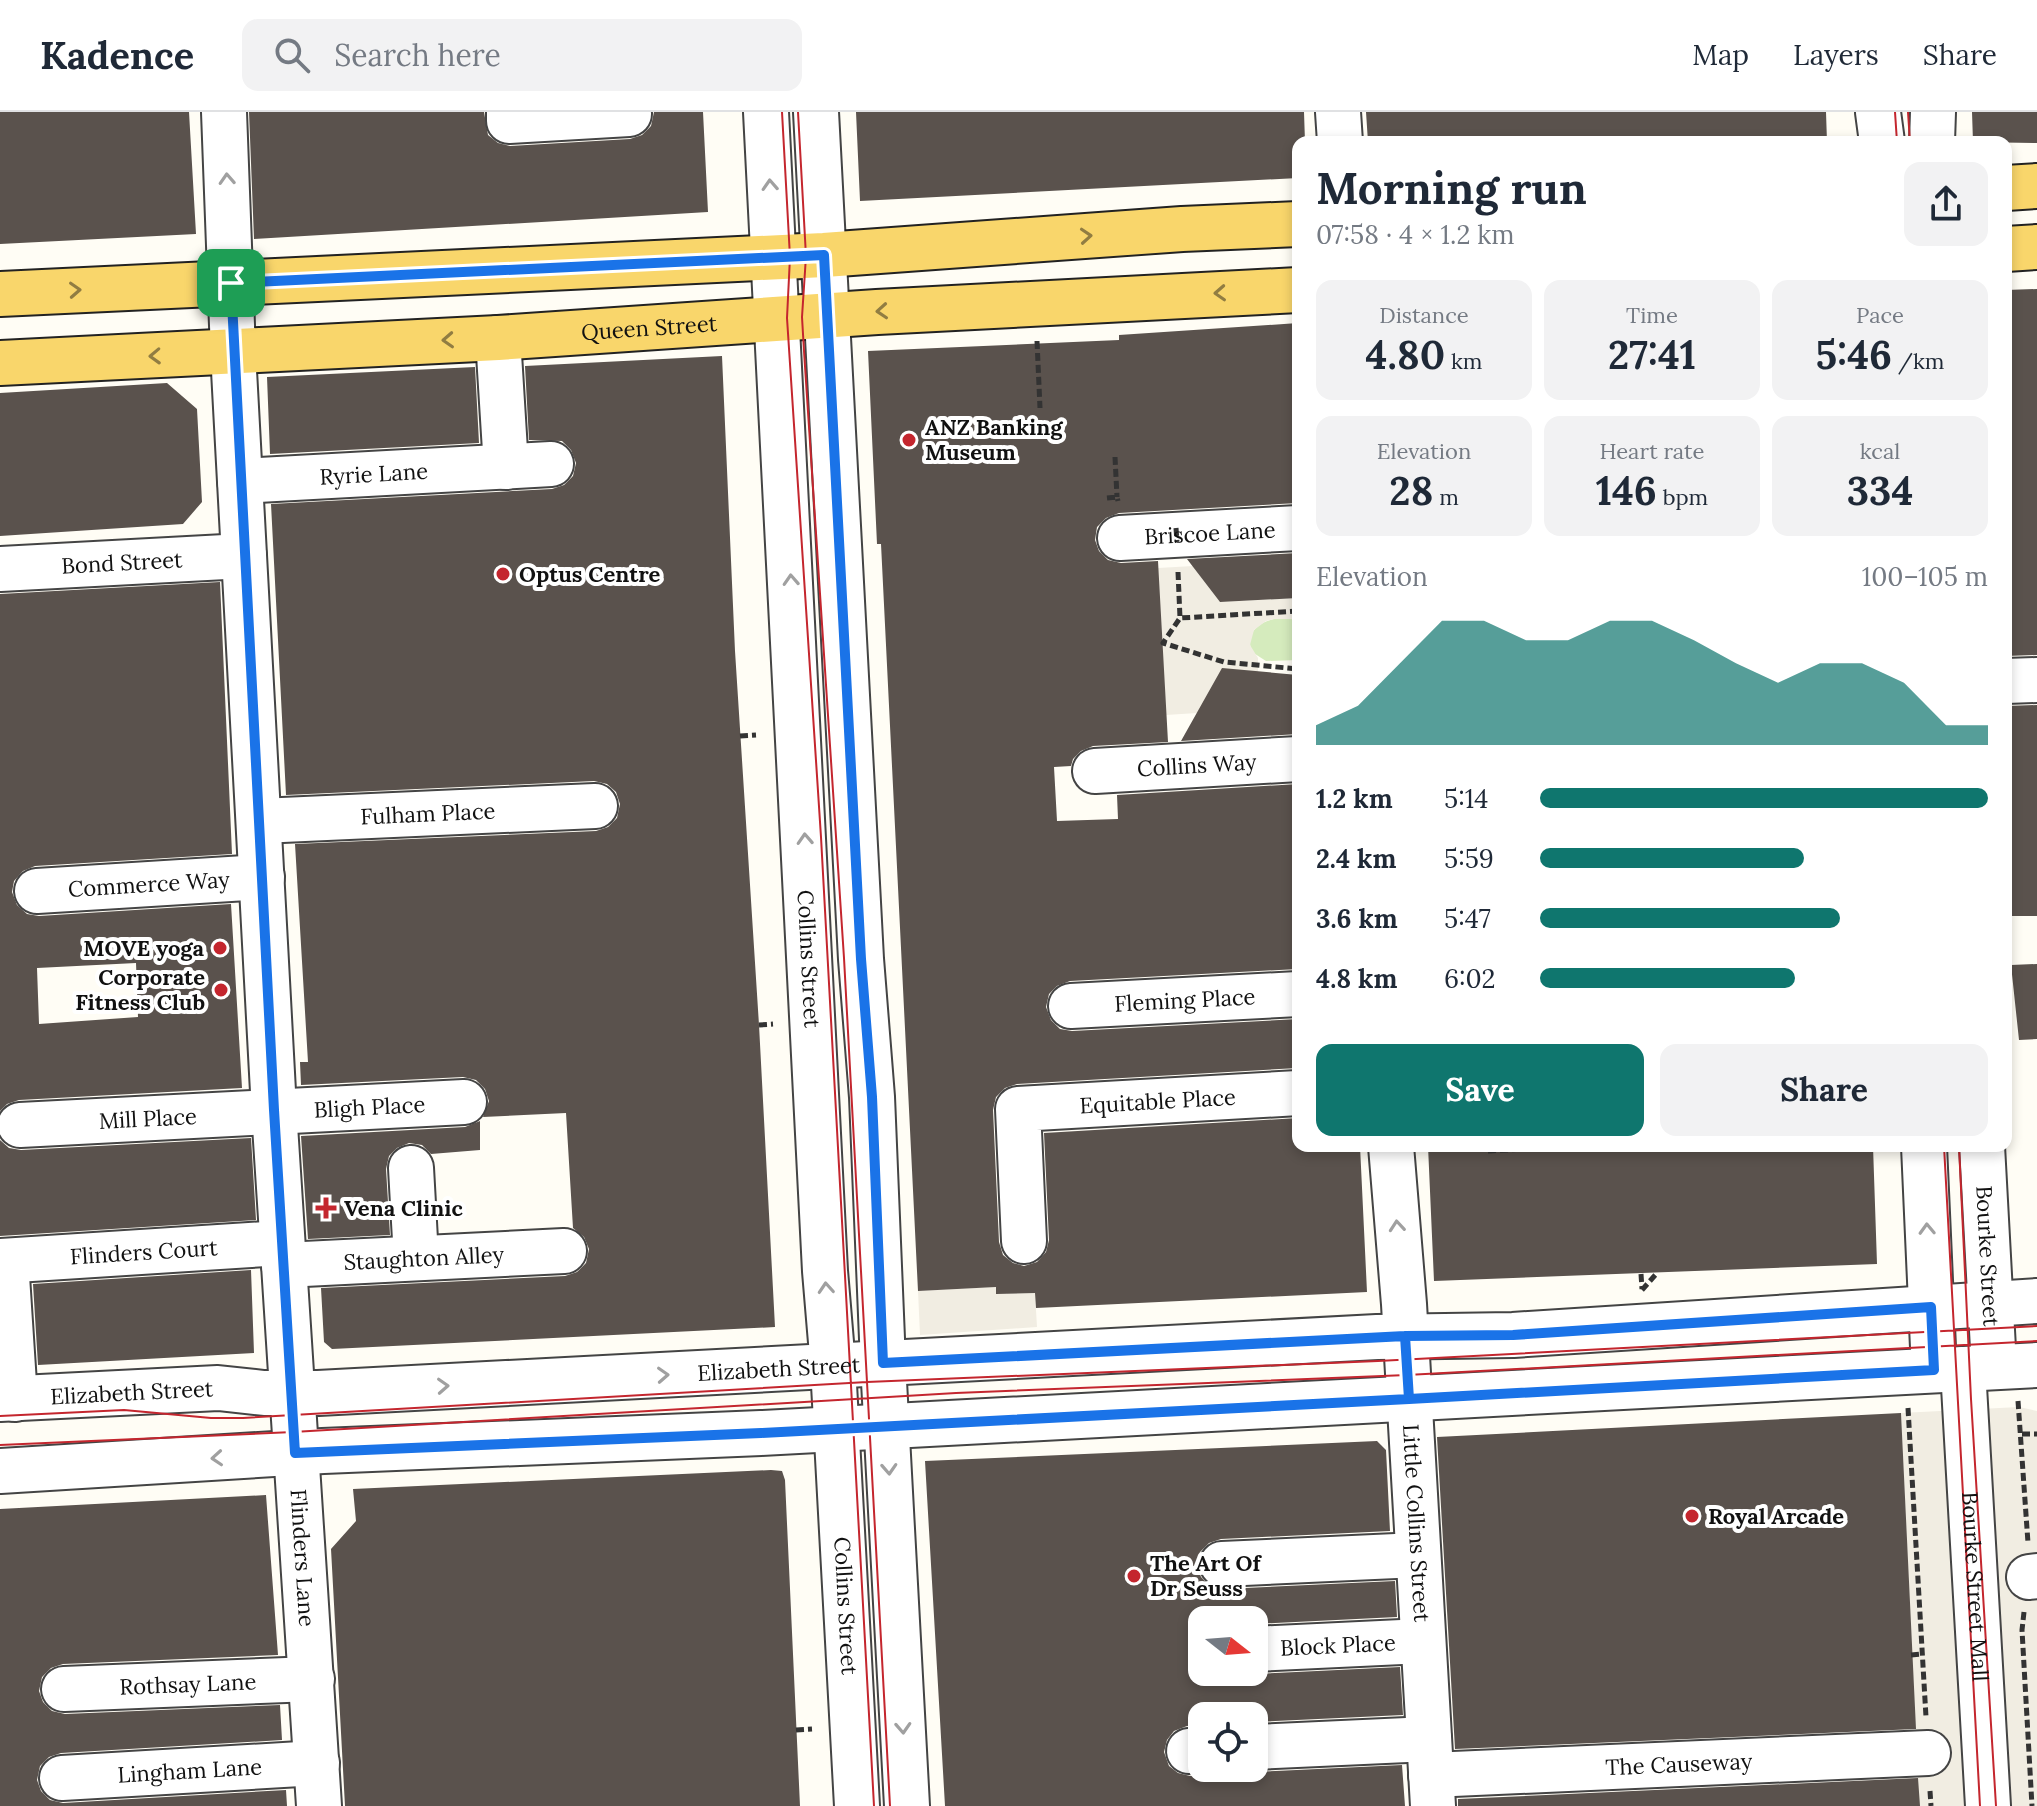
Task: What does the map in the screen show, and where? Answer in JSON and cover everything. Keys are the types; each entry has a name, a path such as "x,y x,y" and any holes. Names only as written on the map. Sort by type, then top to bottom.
{"main road":[{"path":"2012,188 2037,186"},
{"path":"0,294 824,255 1292,224"},
{"path":"1023,240 1032,318"},
{"path":"2012,249 2037,247"},
{"path":"493,271 498,338"},
{"name":"Queen Street","path":"0,363 498,338 828,315 1032,318 1292,291"}],"street":[{"name":"Flinders Lane","path":"224,112 233,352 274,1110 319,1806"},
{"path":"509,112 509,121 629,114"},
{"name":"Collins Street","path":"766,112 820,1179 857,1806"},
{"path":"816,112 861,959 872,1097 907,1806"},
{"path":"1338,112 1340,136"},
{"path":"1878,112 1881,136"},
{"path":"1932,136 1933,112"},
{"path":"498,338 506,467"},
{"name":"Ryrie Lane","path":"240,481 551,464"},
{"name":"Briscoe Lane","path":"1119,518 1292,528"},
{"name":"Bond Street","path":"0,569 244,556"},
{"path":"2012,681 2037,680"},
{"name":"Collins Way","path":"1095,771 1292,759"},
{"name":"Fulham Place","path":"260,821 595,806"},
{"name":"Commerce Way","path":"37,891 262,877"},
{"name":"Fleming Place","path":"1071,1006 1292,994"},
{"name":"Equitable Place","path":"1024,1241 1018,1109 1292,1093"},
{"name":"Bligh Place","path":"274,1110 464,1102"},
{"name":"Mill Place","path":"20,1125 274,1110"},
{"name":"Little Collins Street","path":"1391,1152 1431,1773"},
{"path":"1924,1152 1931,1307 1950,1377"},
{"name":"Bourke Street","path":"1950,1377 1990,1303 1982,1152"},
{"path":"411,1168 416,1258"},
{"name":"Staughton Alley","path":"283,1254 416,1258 564,1251"},
{"name":"Flinders Court","path":"7,1399 3,1261 283,1254"},
{"name":"Elizabeth Street","path":"7,1399 218,1388 291,1393 1405,1336 1513,1335 2037,1301"},
{"path":"0,1471 295,1453 1409,1399 1950,1377 2037,1365"},
{"name":"Bourke Street Mall","path":"1950,1377 1988,1806"},
{"path":"1222,1564 1418,1555"},
{"name":"Block Place","path":"1268,1648 1423,1641"},
{"name":"Rothsay Lane","path":"64,1689 312,1679"},
{"name":"The Causeway","path":"1268,1749 1431,1773 1928,1753"},
{"name":"Lingham Lane","path":"62,1778 317,1763"}],"path":[{"path":"1032,318 1040,408"},
{"path":"1115,457 1119,518"},
{"path":"1176,528 1177,542"},
{"path":"1178,567 1180,618 1163,643 1224,662 1292,668"},
{"path":"1180,618 1292,611"},
{"path":"740,736 756,735"},
{"path":"759,1025 773,1024"},
{"path":"1641,1274 1642,1290 1657,1273"},
{"path":"1931,1806 1923,1654 1950,1377"},
{"path":"2022,1434 2037,1434"},
{"path":"2026,1508 2037,1508"},
{"path":"1911,1655 1923,1654"},
{"path":"796,1730 812,1729"}],"green space":[{"path":"1292,619 1292,660 1266,661 1252,652 1251,635 1262,623"}],"shaded area":[{"path":"1193,566 1220,602 1292,598 1292,619 1266,621 1254,630 1250,645 1258,658 1258,672 1197,713 1166,715 1158,568"},
{"path":"996,1287 996,1294 1035,1293 1037,1327 920,1335 918,1291"},
{"path":"2019,1407 2037,1411 2037,1806 1919,1806 1901,1413"}],"building":[{"path":"0,112 189,112 196,234 0,244"},
{"path":"249,112 484,112 488,135 498,143 510,146 630,139 642,135 651,126 654,112 703,112 708,212 254,239"},
{"path":"856,112 1304,112 1305,136 1292,136 1292,178 860,201"},
{"path":"1366,112 1826,112 1827,136 1368,136"},
{"path":"1972,112 2037,112 2037,143 2012,143 2012,136 1973,136"},
{"path":"2037,289 2037,655 2012,656 2012,290"},
{"path":"1292,323 1292,503 1119,513 1106,518 1097,527 1095,540 1099,551 1108,560 1121,563 1158,561 1168,742 1093,746 1081,751 1071,766 1054,767 1057,821 1118,819 1117,795 1292,784 1292,969 1070,981 1057,986 1049,994 1046,1007 1051,1020 1060,1029 1072,1031 1292,1019 1292,1068 1017,1084 1005,1088 996,1097 993,1110 999,1242 1003,1255 1013,1263 1024,1266 1037,1262 1046,1252 1049,1240 1044,1133 1292,1118 1292,1152 1360,1152 1367,1292 1036,1308 1035,1293 996,1294 996,1287 918,1291 881,544 877,544 868,351 1119,340 1119,335"},
{"path":"722,356 735,651 775,1327 332,1349 324,1342 321,1288 565,1276 577,1272 586,1263 589,1249 584,1237 573,1228 566,1113 483,1117 489,1101 485,1089 476,1080 463,1077 301,1085 300,1062 308,1062 295,844 596,831 608,827 617,818 620,804 616,792 607,784 594,781 286,795 271,504 552,489 564,485 573,476 576,463 571,450 562,441 529,440 525,366"},
{"path":"475,367 479,443 270,454 267,377"},
{"path":"167,383 197,409 202,502 183,524 0,536 0,393"},
{"path":"1292,553 1292,598 1220,602 1187,559"},
{"path":"220,582 232,854 35,866 23,871 14,881 12,892 17,905 27,914 39,916 231,904 242,1088 19,1100 7,1104 0,1111 0,594","holes":["136,963 138,1017 39,1024 37,968"]},
{"path":"1222,668 1292,674 1292,734 1181,741"},
{"path":"2037,705 2037,916 2012,916 2012,706"},
{"path":"2037,964 2037,1039 2019,1040 2012,965"},
{"path":"480,1121 480,1150 431,1154 422,1145 409,1143 389,1156 386,1169 390,1235 308,1239 301,1136 465,1127"},
{"path":"251,1138 256,1220 0,1236 0,1140 9,1148 21,1150"},
{"path":"1428,1152 1873,1152 1877,1264 1434,1281"},
{"path":"251,1270 254,1353 38,1365 33,1284"},
{"path":"1901,1413 1916,1729 1455,1749 1437,1437"},
{"path":"1377,1441 1386,1450 1390,1531 1221,1539 1209,1543 1200,1552 1197,1566 1201,1577 1210,1586 1223,1589 1395,1581 1397,1617 1268,1623 1268,1606 1188,1606 1188,1686 1268,1686 1268,1673 1400,1667 1403,1715 1268,1721 1268,1702 1188,1702 1188,1726 1174,1731 1167,1740 1164,1752 1169,1766 1188,1776 1188,1782 1268,1782 1268,1771 1402,1765 1405,1806 945,1806 925,1461"},
{"path":"782,1471 785,1480 800,1806 345,1806 331,1549 356,1521 353,1489"},
{"path":"266,1495 278,1655 63,1664 51,1668 42,1677 39,1691 43,1702 52,1711 65,1714 280,1705 282,1740 61,1753 49,1757 40,1766 37,1780 41,1791 50,1800 63,1803 286,1790 287,1806 0,1806 0,1509"},
{"path":"1918,1778 1920,1806 1458,1806 1458,1799"}],"tram line":[{"path":"782,112 790,257 787,318 821,837 874,1806"},
{"path":"798,112 806,256 802,317 844,958 890,1806"},
{"path":"1895,112 1897,136"},
{"path":"1908,112 1910,136"},
{"path":"1944,1152 1980,1806"},
{"path":"1959,1152 1996,1806"},
{"path":"0,1416 124,1410 243,1418 867,1382 1378,1361 2037,1326"},
{"path":"0,1445 293,1432 956,1393 1407,1375 2037,1341"}],"place":[{"name":"ANZ Banking Museum","path":"909,440"},
{"name":"Optus Centre","path":"503,574"},
{"name":"MOVE yoga","path":"220,948"},
{"name":"Corporate Fitness Club","path":"221,990"},
{"name":"Vena Clinic","path":"326,1208"},
{"name":"Royal Arcade","path":"1692,1516"},
{"name":"The Art Of Dr Seuss","path":"1134,1576"}],"route":[{"path":"231,283 295,1453 761,1433 1409,1399 1405,1336 1513,1335 1904,1308 1931,1307 1934,1370 1409,1399 1407,1375 1405,1336 883,1363 872,1097 861,959 824,255 231,283"}]}
